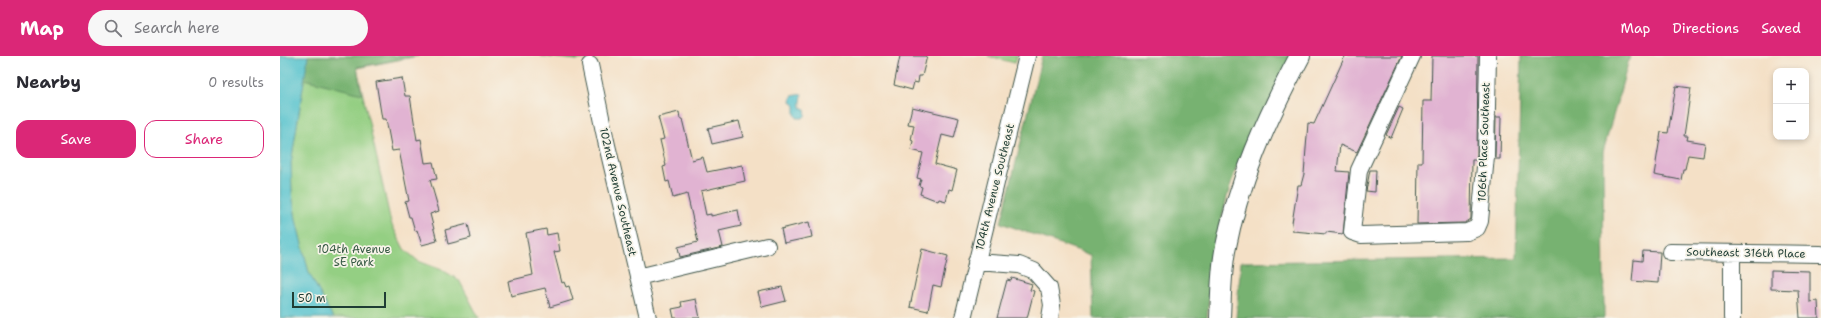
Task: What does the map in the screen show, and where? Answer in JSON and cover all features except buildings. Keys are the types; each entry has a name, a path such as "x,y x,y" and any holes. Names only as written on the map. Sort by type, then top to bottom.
{"main road":[{"path":"1220,318 1225,251 1246,173 1279,95 1300,56"}],"street":[{"name":"104th Avenue Southeast","path":"963,318 1027,56"},
{"name":"106th Place Southeast","path":"1412,56 1359,170 1352,232 1361,235 1467,232 1477,228 1480,221 1486,156 1488,56"},
{"name":"102nd Avenue Southeast","path":"590,65 606,141 648,318"},
{"path":"638,277 767,246"},
{"name":"Southeast 316th Place","path":"1670,252 1821,254"},
{"path":"1732,253 1732,318"},
{"path":"976,262 1019,265 1034,271 1049,288 1052,305 1050,318"}],"green space":[{"name":"104th Avenue SE Park","path":"308,56 418,56 357,68 391,223 404,249 418,261 442,270 459,280 479,318 333,318 309,273 296,220 292,194 291,163"},
{"path":"308,56 418,56 357,67 362,94 304,79"},
{"path":"540,56 606,56 577,60"},
{"path":"988,56 1017,56 1015,63"},
{"path":"1042,56 1293,56 1236,168 1227,197 1213,256 1207,318 1093,318 1091,255 1001,223"},
{"path":"1521,56 1630,56 1603,152 1604,318 1236,318 1241,262 1516,258"}],"water":[{"path":"280,56 308,56 291,163 292,194 296,220 309,273 333,318 280,318"},
{"path":"802,94 801,107 805,110 806,115 803,118 797,118 795,114 795,106 791,101 792,96"}]}
